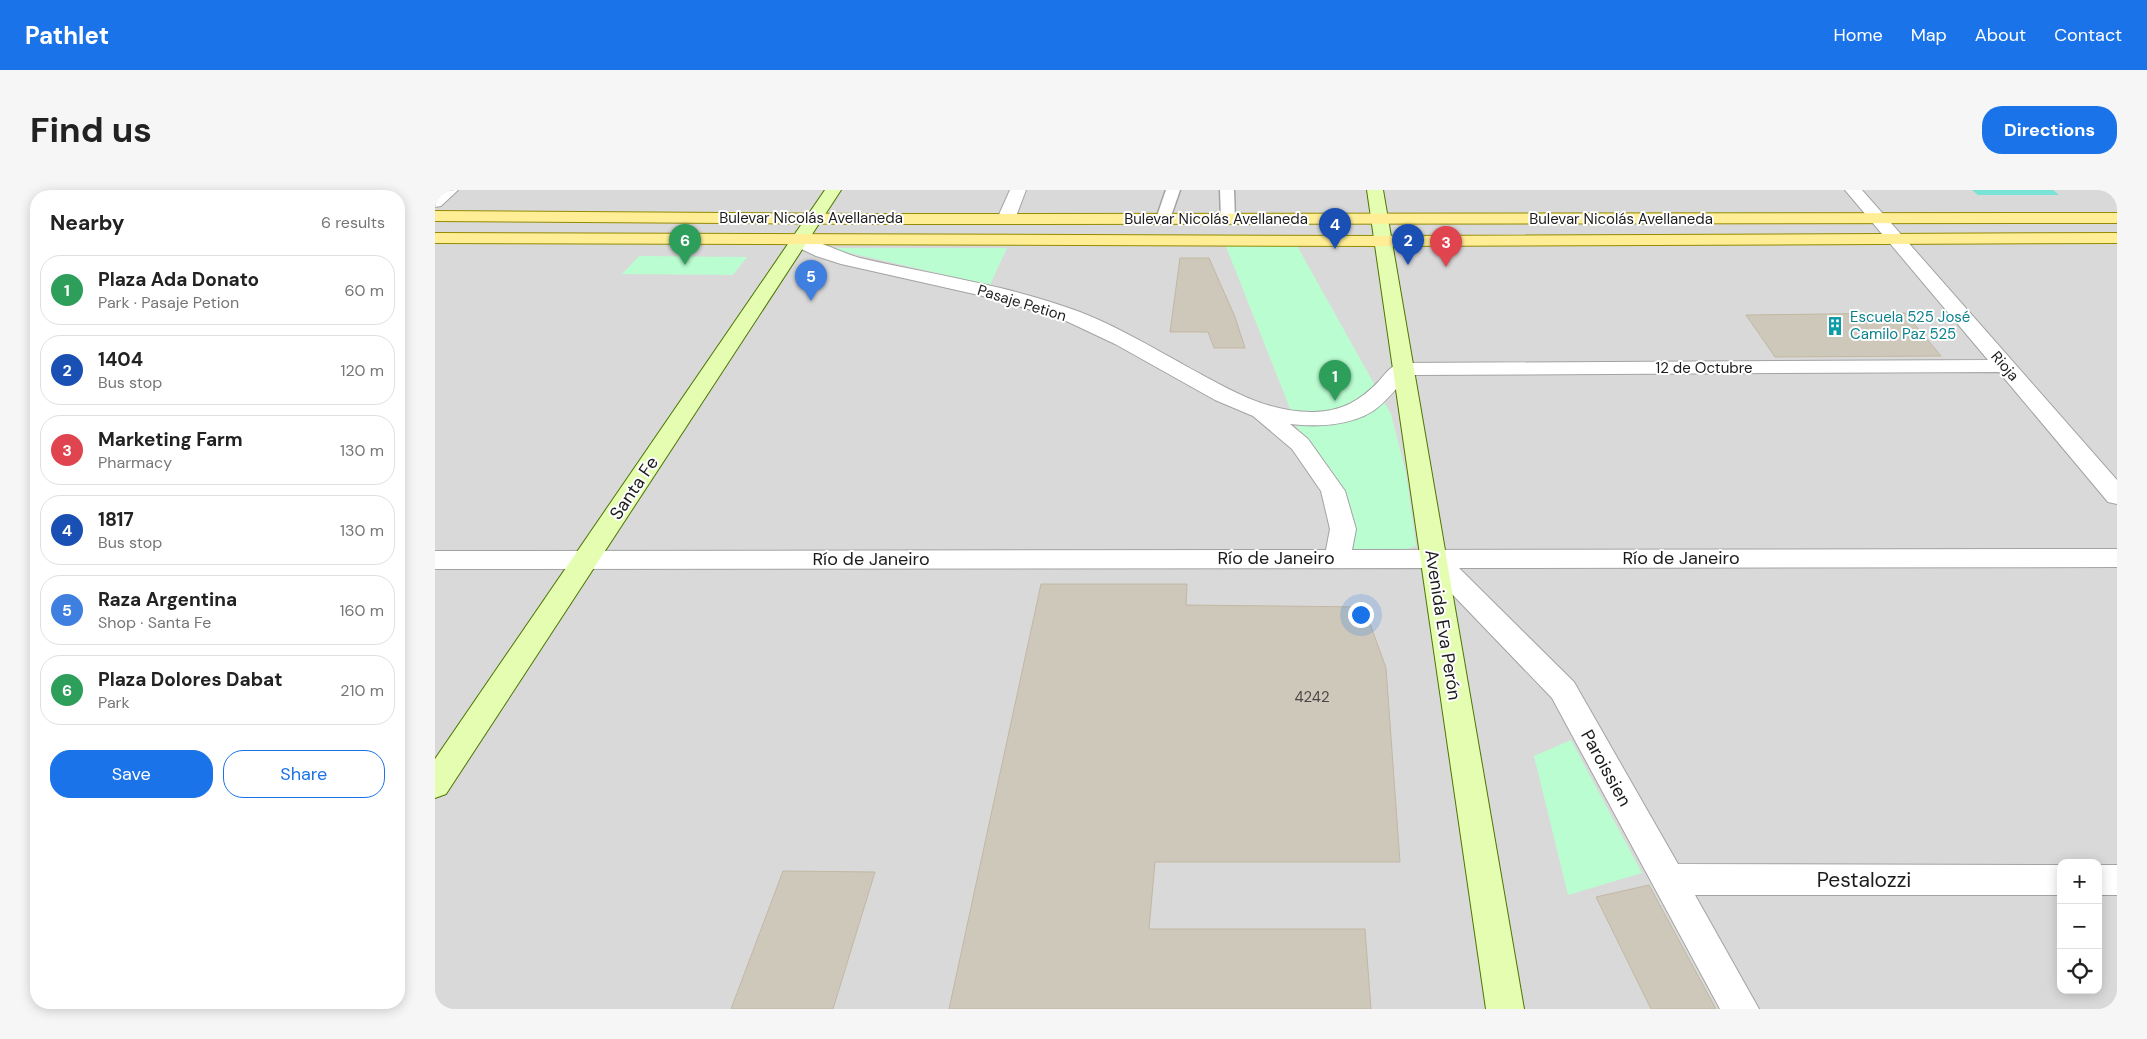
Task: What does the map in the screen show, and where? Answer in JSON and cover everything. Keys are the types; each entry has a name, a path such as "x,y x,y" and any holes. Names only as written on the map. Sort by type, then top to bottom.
{"main road":[{"name":"Santa Fe","path":"435,785 833,190"},
{"name":"Avenida Eva Perón","path":"1375,190 1505,1009"},
{"name":"Bulevar Nicolás Avellaneda","path":"435,216 814,219 1879,220 2117,218"},
{"name":"Bulevar Nicolás Avellaneda","path":"435,238 799,241 2116,239"}],"street":[{"path":"435,202 450,190"},
{"path":"1006,219 1018,190"},
{"name":"Rioja","path":"1853,190 2117,496"},
{"name":"Pasaje Petion","path":"799,241 814,250 855,262 972,288 1055,310 1128,342 1235,402 1260,411 1288,417 1332,416 1358,410 1373,399 1402,369"},
{"name":"12 de Octubre","path":"1402,369 2005,366"},
{"name":"Pasaje Petion","path":"1260,411 1300,444 1333,491 1343,529 1337,558"},
{"name":"Paroissien","path":"1433,558 1563,690 1740,1009"},
{"name":"Río de Janeiro","path":"435,560 2117,558"},
{"name":"Pestalozzi","path":"1668,880 2057,880"},
{"path":"2102,880 2117,880"}],"lane":[{"path":"1163,219 1173,190"},
{"path":"1227,190 1227,219"}],"shaded area":[{"path":"435,190 2117,190 2117,1009 435,1009"},
{"path":"1972,190 2053,190 2059,195 1978,195"}],"green space":[{"path":"1225,244 1296,244 1391,414 1406,473 1416,546 1399,551 1383,552 1350,549 1340,490 1298,429"},
{"path":"828,248 1007,248 990,285"},
{"path":"639,256 747,257 733,275 622,274"},
{"path":"1571,740 1642,873 1568,895 1534,756"}],"building":[{"path":"1180,258 1209,258 1235,317 1245,348 1214,348 1208,332 1170,332"},
{"name":"Escuela 525 José Camilo Paz 525","path":"1905,313 1941,356 1775,357 1746,315"},
{"path":"1041,584 1187,584 1186,605 1364,607 1386,668 1400,862 1155,862 1149,929 1365,929 1371,1009 949,1009"},
{"path":"783,871 875,872 833,1009 731,1009"},
{"path":"1649,885 1716,1009 1651,1009 1596,897"}],"place":[{"name":"1817","path":"1335,249"},
{"name":"Plaza Dolores Dabat","path":"685,265"},
{"name":"1404","path":"1408,265"},
{"name":"Marketing Farm","path":"1446,267"},
{"name":"Raza Argentina","path":"811,301"},
{"name":"Escuela 525 José Camilo Paz 525","path":"1835,326"},
{"name":"Plaza Ada Donato","path":"1335,401"}]}
